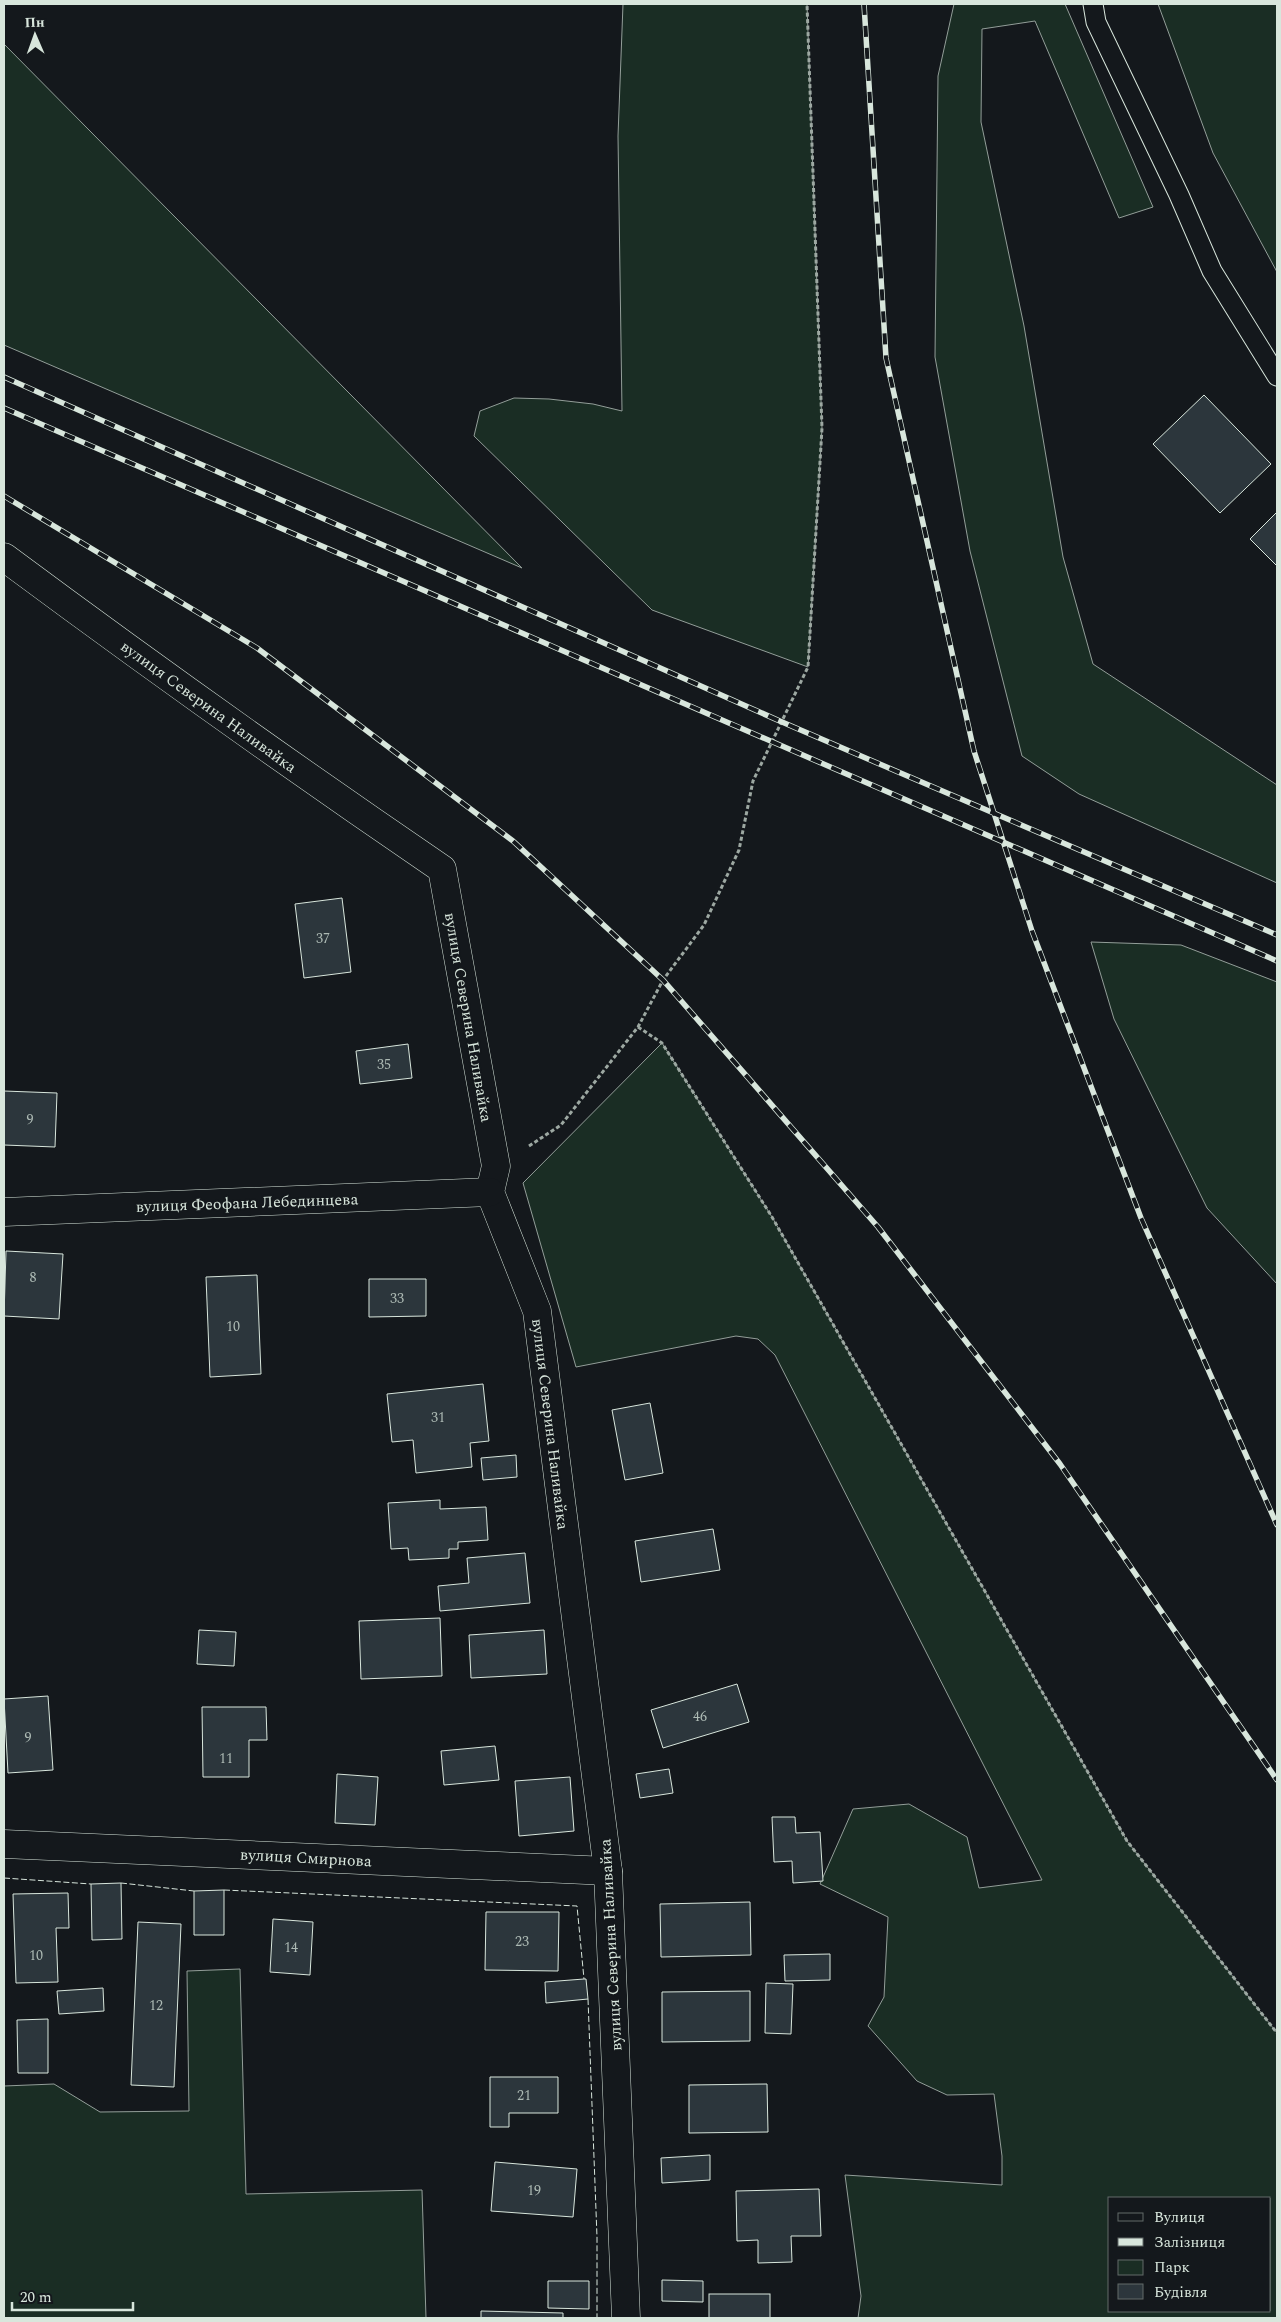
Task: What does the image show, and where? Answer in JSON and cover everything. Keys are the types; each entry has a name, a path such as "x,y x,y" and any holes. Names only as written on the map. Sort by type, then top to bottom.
{"street":[{"name":"вулиця Северина Наливайка","path":"4,557 186,690 442,869 496,1166 490,1192 537,1311 608,1871 626,2318"},
{"name":"вулиця Феофана Лебединцева","path":"4,1212 490,1192"},
{"name":"вулиця Смирнова","path":"4,1844 608,1871"}],"lane":[{"path":"1093,4 1096,22 1212,271 1277,376"}],"path":[{"path":"496,1166 562,1125 638,1027 663,980 704,925 739,850 753,781 808,667 822,428 807,4"},
{"path":"638,1027 662,1043 772,1218 1127,1841 1277,2033"}],"green space":[{"path":"623,4 807,4 822,428 808,667 652,610 474,436 480,411 514,398 549,399 593,404 622,411 618,136"},
{"path":"954,4 1065,4 1153,207 1119,218 1035,21 982,29 981,122 1024,326 1063,557 1093,664 1277,785 1277,883 1079,794 1022,756 970,551 935,357 938,76"},
{"path":"1158,4 1277,4 1277,272 1213,153"},
{"path":"4,44 522,568 4,345"},
{"path":"1091,942 1181,945 1277,982 1277,1284 1207,1208 1114,1019"},
{"path":"662,1043 772,1217 1127,1841 1277,2033 1277,2318 858,2318 861,2296 845,2175 1002,2185 1002,2156 994,2094 947,2095 917,2081 868,2026 884,1997 888,1917 820,1884 853,1809 909,1804 967,1837 979,1888 1042,1880 775,1355 758,1339 736,1336 576,1367 523,1183"},
{"path":"240,1969 246,2194 422,2190 426,2318 4,2318 4,2086 54,2084 100,2112 189,2111 187,1971"}],"building":[{"path":"1204,395 1271,464 1220,513 1153,444"},
{"path":"1277,512 1277,566 1250,539"},
{"path":"342,898 351,972 304,978 295,904"},
{"path":"408,1044 412,1078 360,1084 356,1051"},
{"path":"4,1091 57,1093 55,1147 4,1145"},
{"path":"6,1251 63,1254 59,1319 4,1316"},
{"path":"257,1275 261,1374 210,1377 206,1277"},
{"path":"369,1279 426,1279 426,1316 369,1317"},
{"path":"483,1384 489,1441 470,1443 472,1467 416,1473 413,1440 392,1442 387,1394"},
{"path":"650,1403 663,1473 625,1480 612,1410"},
{"path":"516,1455 517,1477 483,1480 481,1458"},
{"path":"440,1500 440,1509 486,1507 488,1540 458,1542 458,1549 449,1549 449,1558 409,1560 408,1548 391,1549 388,1503"},
{"path":"713,1529 720,1570 641,1582 635,1541"},
{"path":"525,1553 530,1603 440,1611 438,1586 469,1583 467,1558"},
{"path":"440,1618 442,1676 361,1679 359,1621"},
{"path":"199,1630 236,1632 234,1666 197,1664"},
{"path":"544,1630 547,1674 471,1678 469,1635"},
{"path":"737,1684 749,1722 663,1748 651,1710"},
{"path":"48,1696 53,1770 8,1773 4,1699"},
{"path":"202,1707 266,1707 267,1740 249,1740 249,1777 203,1777"},
{"path":"495,1746 499,1780 444,1785 441,1751"},
{"path":"669,1769 673,1793 640,1798 636,1774"},
{"path":"337,1774 378,1777 375,1825 335,1823"},
{"path":"570,1777 574,1831 519,1836 515,1781"},
{"path":"772,1817 795,1817 796,1833 820,1832 823,1881 793,1883 792,1861 774,1862"},
{"path":"121,1883 122,1939 92,1940 91,1884"},
{"path":"224,1890 224,1935 194,1935 194,1891"},
{"path":"68,1893 69,1928 56,1928 58,1982 16,1983 13,1894"},
{"path":"750,1902 751,1955 661,1957 660,1904"},
{"path":"486,1912 559,1912 558,1971 485,1970"},
{"path":"273,1919 313,1922 310,1975 270,1972"},
{"path":"138,1922 181,1924 174,2087 131,2085"},
{"path":"830,1954 830,1980 785,1981 784,1955"},
{"path":"586,1979 588,1999 546,2003 545,1982"},
{"path":"766,1983 793,1984 791,2034 765,2033"},
{"path":"103,1988 104,2011 59,2014 57,1991"},
{"path":"750,1991 750,2041 662,2042 662,1992"},
{"path":"48,2019 48,2073 18,2073 17,2020"},
{"path":"490,2077 558,2077 558,2113 509,2113 509,2127 490,2127"},
{"path":"767,2084 768,2132 689,2133 689,2085"},
{"path":"710,2155 710,2180 662,2183 661,2158"},
{"path":"495,2162 577,2169 573,2217 491,2211"},
{"path":"819,2189 821,2236 791,2236 792,2262 758,2263 758,2240 737,2241 736,2191"},
{"path":"662,2280 703,2281 703,2302 662,2301"},
{"path":"548,2281 589,2281 589,2309 548,2308"},
{"path":"709,2294 770,2294 770,2318 709,2318"},
{"path":"481,2311 563,2313 563,2318 481,2318"}],"railway":[{"path":"864,4 886,358 974,751 1032,931 1141,1218 1277,1525"},
{"path":"4,377 782,722 1277,935"},
{"path":"4,408 1277,961"},
{"path":"4,496 257,648 513,841 663,980 878,1227 1060,1464 1277,1780"}],"fence":[{"path":"4,1878 91,1884"},
{"path":"121,1883 194,1891"},
{"path":"224,1890 577,1906 584,1979"},
{"path":"588,1999 597,2237 597,2318"}]}
